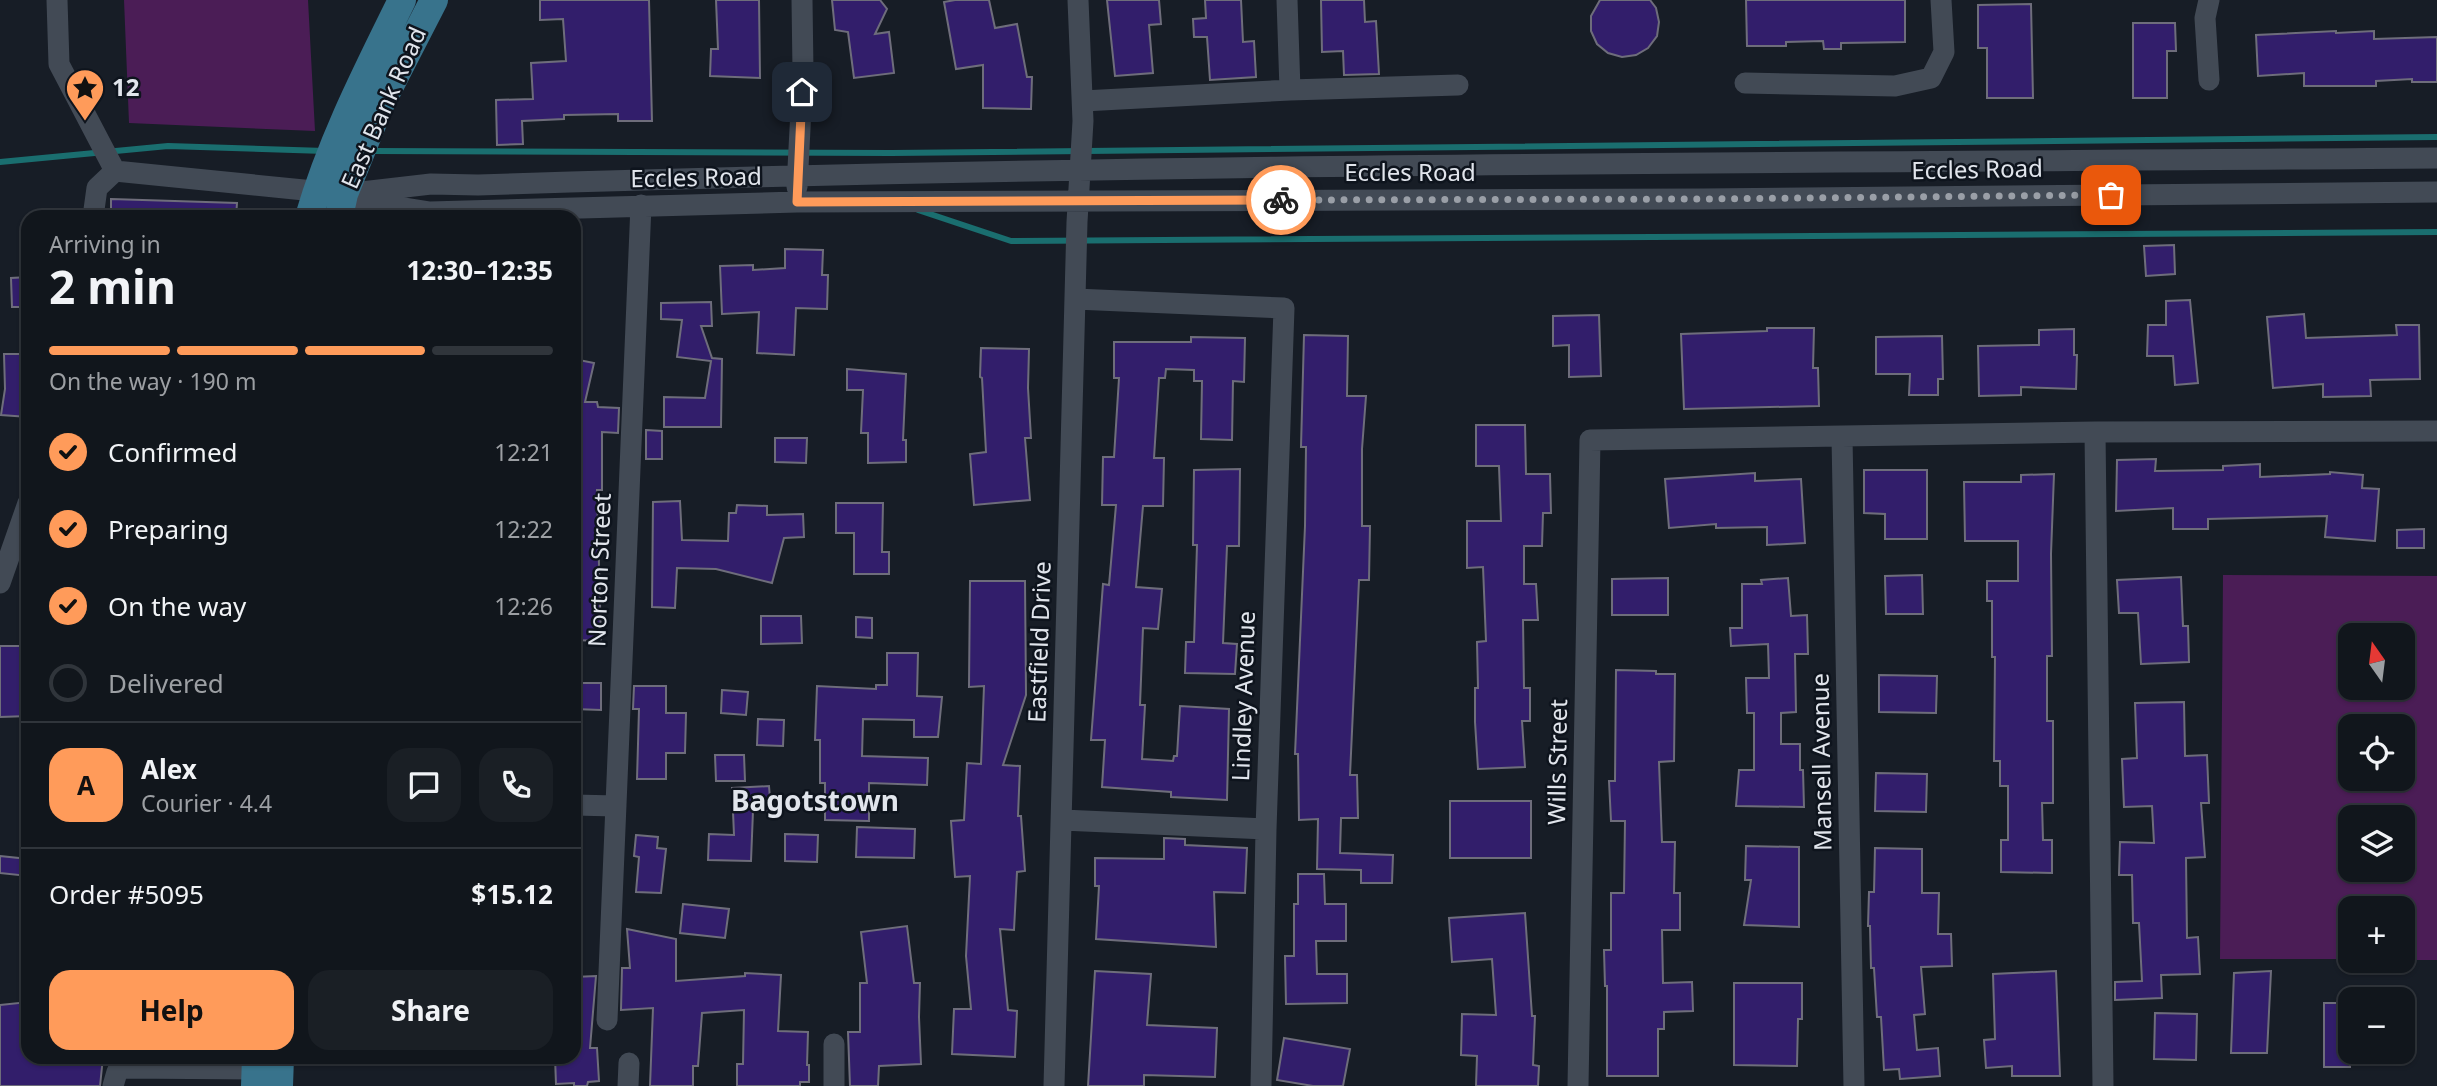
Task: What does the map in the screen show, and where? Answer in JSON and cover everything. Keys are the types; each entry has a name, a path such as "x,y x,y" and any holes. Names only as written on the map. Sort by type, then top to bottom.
{"main road":[{"name":"East Bank Road","path":"317,192 354,96 402,0"},
{"name":"East Bank Road","path":"345,195 380,105 433,0"},
{"path":"262,1067 279,1086"}],"street":[{"path":"57,0 59,64 115,171 97,188 94,210"},
{"path":"797,202 803,71 802,0"},
{"name":"Eastfield Drive","path":"1054,1086 1077,222 1083,111 1078,0"},
{"path":"1287,0 1290,89"},
{"path":"1745,83 1895,86 1931,78 1944,52 1941,0"},
{"path":"2209,0 2205,18 2209,80"},
{"path":"1083,111 1290,89 1458,85"},
{"name":"Eccles Road","path":"345,195 431,184 478,185 798,168 1080,164 2437,158"},
{"name":"Eccles Road","path":"115,171 345,195 417,210"},
{"name":"Eccles Road","path":"490,210 797,202 1703,199 2437,192"},
{"name":"Norton Street","path":"607,1020 641,205"},
{"name":"Lindley Avenue","path":"1076,299 1284,308 1266,829 1261,1086"},
{"path":"1842,437 2437,430"},
{"path":"2095,432 2103,1086"},
{"name":"Wills Street","path":"1578,1086 1590,440 1842,437"},
{"name":"Mansell Avenue","path":"1842,437 1854,1086"},
{"path":"0,583 21,523"},
{"path":"581,805 617,806"},
{"path":"1062,820 1266,829"},
{"path":"834,1044 834,1086"},
{"path":"628,1086 629,1063"},
{"path":"113,1086 117,1072 124,1068 262,1067"}],"shaded area":[{"path":"124,0 308,0 315,131 129,123"},
{"path":"2223,575 2437,576 2437,960 2415,960 2415,896 2338,896 2338,959 2220,959"}],"building":[{"path":"540,0 649,0 652,121 618,121 618,114 564,115 564,119 522,121 523,144 497,145 496,100 533,99 531,63 566,61 563,19 540,20"},
{"path":"716,0 759,0 760,78 710,76 711,49 718,49"},
{"path":"832,0 880,0 887,9 875,34 889,32 894,73 854,78 848,32 835,30"},
{"path":"989,0 995,28 1017,24 1027,77 1032,77 1031,109 983,108 983,65 956,69 944,2"},
{"path":"1107,0 1159,0 1161,24 1149,25 1153,73 1115,76"},
{"path":"1205,0 1241,0 1243,42 1254,41 1256,77 1210,80 1207,37 1194,37 1193,19 1206,18"},
{"path":"1321,0 1364,0 1365,22 1376,21 1379,74 1344,75 1343,51 1322,52"},
{"path":"1600,0 1650,0 1656,8 1659,22 1657,36 1648,48 1636,55 1622,57 1608,53 1597,44 1591,31 1591,16"},
{"path":"1746,0 1905,0 1905,42 1841,43 1841,49 1824,49 1823,41 1786,42 1786,46 1747,46"},
{"path":"2031,4 2033,98 1987,98 1987,48 1978,48 1978,5"},
{"path":"2133,23 2175,23 2176,51 2167,51 2167,98 2133,98"},
{"path":"2374,31 2374,39 2437,37 2437,82 2412,82 2412,79 2376,81 2376,86 2304,86 2304,73 2258,76 2256,35"},
{"path":"111,199 237,203 236,210 111,210"},
{"path":"2174,245 2175,274 2146,276 2144,246"},
{"path":"785,249 823,250 822,275 828,275 827,309 796,308 794,355 757,353 759,312 722,314 720,266 753,265 753,270 785,268"},
{"path":"21,277 21,307 12,307 11,278"},
{"path":"2190,300 2198,383 2175,385 2173,356 2147,356 2148,325 2166,325 2166,301"},
{"path":"711,302 712,326 701,326 712,358 722,359 721,427 664,427 664,397 705,398 711,361 677,357 682,320 661,319 661,303"},
{"path":"2304,314 2306,338 2397,335 2396,325 2419,325 2420,379 2370,380 2371,396 2323,397 2323,384 2273,388 2267,317"},
{"path":"1599,315 1601,376 1569,377 1569,345 1553,346 1553,316"},
{"path":"1767,328 1814,328 1813,368 1818,368 1819,406 1684,409 1681,334 1767,331"},
{"path":"2074,329 2074,355 2077,355 2076,389 2021,387 2021,395 1979,396 1978,346 2039,345 2039,330"},
{"path":"1304,335 1348,336 1347,396 1366,396 1362,449 1362,526 1370,526 1369,580 1359,580 1350,775 1357,775 1358,818 1341,818 1340,853 1393,855 1392,883 1361,883 1361,870 1317,869 1318,819 1299,820 1298,754 1295,754 1305,526 1306,447 1301,447"},
{"path":"1942,336 1943,379 1938,379 1938,395 1909,395 1910,374 1876,374 1876,337"},
{"path":"1191,337 1245,338 1244,382 1233,381 1232,440 1201,439 1202,381 1194,381 1194,370 1166,369 1165,378 1159,378 1154,458 1164,458 1163,506 1143,506 1136,587 1162,589 1158,629 1143,628 1140,705 1145,705 1142,759 1173,761 1174,756 1177,756 1180,706 1229,709 1227,800 1171,797 1171,792 1102,787 1105,740 1091,740 1103,584 1109,585 1116,505 1102,505 1103,457 1114,457 1119,378 1114,378 1114,342 1191,342"},
{"path":"981,348 1029,349 1031,438 1025,438 1030,500 974,505 970,454 986,452 980,377"},
{"path":"4,354 21,354 21,416 1,415 5,389"},
{"path":"581,360 594,363 585,402 597,402 598,407 619,408 618,433 602,432 602,490 597,490 601,641 581,640"},
{"path":"847,369 906,374 903,440 906,440 906,462 868,463 868,433 861,433 863,390 847,390"},
{"path":"1476,425 1525,425 1526,474 1550,474 1551,513 1543,513 1542,546 1524,546 1524,584 1536,584 1538,620 1523,620 1524,688 1530,688 1530,721 1522,721 1525,767 1478,769 1475,688 1478,688 1477,642 1486,641 1483,567 1467,568 1467,521 1501,521 1499,466 1476,466"},
{"path":"646,430 662,431 662,459 646,459"},
{"path":"775,438 807,438 806,463 775,462"},
{"path":"2156,459 2155,471 2223,470 2223,466 2260,464 2260,477 2330,472 2363,475 2362,488 2379,489 2375,541 2325,537 2327,516 2208,519 2208,529 2173,529 2173,508 2116,511 2117,460"},
{"path":"1240,469 1239,546 1227,546 1223,643 1237,644 1235,674 1185,673 1186,642 1194,642 1197,545 1193,545 1194,470"},
{"path":"1864,470 1927,470 1927,539 1885,539 1885,514 1864,513"},
{"path":"1755,473 1755,481 1801,479 1805,543 1767,545 1767,527 1716,528 1716,524 1669,528 1665,479"},
{"path":"2054,474 2051,554 2052,656 2047,656 2047,721 2053,721 2053,803 2042,803 2043,840 2052,840 2052,873 2001,872 2001,840 2008,840 2008,786 2000,786 2000,761 1994,761 1995,657 1992,657 1992,601 1987,601 1987,581 2018,581 2018,541 1965,541 1964,482 2021,482 2021,475"},
{"path":"680,501 682,540 728,541 729,513 736,513 737,505 767,506 767,515 803,514 804,537 784,538 772,583 716,569 677,568 675,608 652,607 653,502"},
{"path":"836,503 883,503 882,552 889,552 889,574 854,574 854,533 836,533"},
{"path":"2424,529 2424,548 2397,548 2397,530"},
{"path":"1922,575 1923,614 1886,614 1885,576"},
{"path":"2181,577 2183,626 2188,626 2189,662 2141,664 2138,613 2119,613 2117,580"},
{"path":"1668,578 1668,615 1612,615 1612,579"},
{"path":"1788,578 1791,616 1807,615 1808,654 1795,654 1796,712 1781,713 1781,744 1800,744 1804,807 1736,806 1739,770 1754,770 1754,713 1747,713 1746,678 1769,678 1768,644 1731,646 1730,628 1742,628 1742,584 1762,584 1761,580"},
{"path":"970,581 1025,581 1026,695 1003,765 1020,766 1018,816 1021,816 1025,871 1017,872 1014,930 1000,929 1008,1010 1017,1011 1015,1057 952,1054 954,1009 971,1009 966,956 970,876 955,877 951,821 964,820 967,763 981,764 984,686 969,687"},
{"path":"761,616 801,616 802,643 761,644"},
{"path":"856,617 872,618 872,638 856,637"},
{"path":"0,646 21,646 21,716 0,717"},
{"path":"887,653 918,653 917,696 942,697 938,737 914,737 914,720 863,719 862,756 928,758 927,785 869,783 869,821 825,820 825,783 820,783 820,740 815,740 817,686 876,689 876,685 887,685"},
{"path":"1616,670 1675,674 1674,761 1659,762 1662,842 1675,842 1674,893 1680,893 1680,930 1662,930 1663,983 1692,982 1693,1011 1664,1012 1664,1029 1658,1029 1658,1076 1607,1076 1607,986 1604,950 1611,950 1611,893 1624,893 1625,821 1611,821 1609,781 1615,781"},
{"path":"1879,675 1937,676 1936,713 1879,712"},
{"path":"581,683 601,683 601,710 581,709"},
{"path":"634,686 666,686 666,713 686,713 685,753 666,753 666,779 637,779 639,709 633,709"},
{"path":"722,690 748,692 746,715 721,713"},
{"path":"2184,702 2185,756 2207,755 2209,803 2201,803 2205,857 2186,858 2187,938 2198,937 2200,974 2161,975 2162,998 2115,1000 2115,982 2142,981 2139,923 2133,923 2132,875 2119,875 2120,842 2154,843 2152,806 2124,807 2122,759 2137,758 2135,703"},
{"path":"758,719 784,720 783,746 757,745"},
{"path":"715,755 744,755 745,781 716,781"},
{"path":"1876,773 1927,774 1926,812 1875,811"},
{"path":"769,786 771,811 753,811 751,861 708,860 709,834 734,835 732,788"},
{"path":"1450,801 1531,801 1531,858 1450,858"},
{"path":"857,827 915,829 914,858 856,857"},
{"path":"785,834 818,835 817,862 785,861"},
{"path":"636,835 658,837 657,848 666,849 661,893 636,892 639,857 634,856"},
{"path":"1164,838 1185,839 1185,845 1247,848 1245,893 1214,892 1216,947 1096,939 1099,886 1095,886 1095,858 1164,859"},
{"path":"1746,846 1799,847 1799,927 1744,925 1751,880 1745,880"},
{"path":"1875,848 1922,849 1922,893 1939,893 1938,934 1951,934 1952,966 1921,967 1925,1014 1914,1015 1917,1050 1938,1048 1940,1076 1900,1079 1899,1069 1884,1070 1881,1017 1877,1017 1868,926 1869,892 1874,892"},
{"path":"0,856 21,858 21,875 0,873"},
{"path":"1298,874 1324,874 1325,904 1346,904 1346,941 1316,941 1317,974 1347,974 1347,1003 1286,1004 1285,956 1294,956 1294,904 1298,904"},
{"path":"683,904 729,909 725,938 680,933"},
{"path":"1525,913 1532,1016 1535,1016 1533,1065 1539,1066 1538,1086 1476,1086 1477,1056 1461,1055 1462,1014 1496,1015 1492,959 1452,962 1449,918"},
{"path":"907,926 914,983 920,983 921,1064 879,1066 878,1086 850,1086 848,1032 860,1032 860,983 867,983 861,932"},
{"path":"627,929 676,939 676,981 745,976 745,973 781,975 778,1031 808,1032 809,1082 800,1082 800,1086 737,1086 737,1064 743,1064 744,1010 702,1013 698,1066 693,1066 693,1086 650,1086 653,1008 621,1010 622,968 630,968"},
{"path":"1095,971 1151,974 1147,1025 1217,1028 1215,1077 1144,1075 1144,1086 1088,1086"},
{"path":"2056,971 2060,1076 2012,1076 2012,1066 1986,1068 1984,1040 1995,1039 1993,974"},
{"path":"2271,971 2267,1053 2231,1053 2234,973"},
{"path":"596,976 590,1048 597,1048 599,1081 588,1082 587,1086 574,1086 574,1083 556,1084 555,1064 581,1064 581,977"},
{"path":"1734,983 1802,983 1802,1019 1798,1019 1797,1066 1734,1065"},
{"path":"21,1003 21,1064 102,1064 100,1086 0,1086 0,1005"},
{"path":"2324,1003 2338,1003 2338,1064 2350,1064 2350,1067 2324,1067"},
{"path":"2155,1013 2197,1014 2196,1060 2154,1059"},
{"path":"1284,1038 1350,1049 1343,1086 1313,1086 1277,1080"}],"waterway":[{"path":"371,151 891,153 2437,137"},
{"path":"0,162 168,146 325,151"},
{"path":"918,210 1011,241 2437,232"}],"way so far":[{"path":"1281,200 2111,195"}],"place":[{"name":"12","path":"85,122"}],"district":[{"name":"Bagotstown","path":"815,801"}],"route":[{"path":"802,92 797,202 1281,200"}]}
